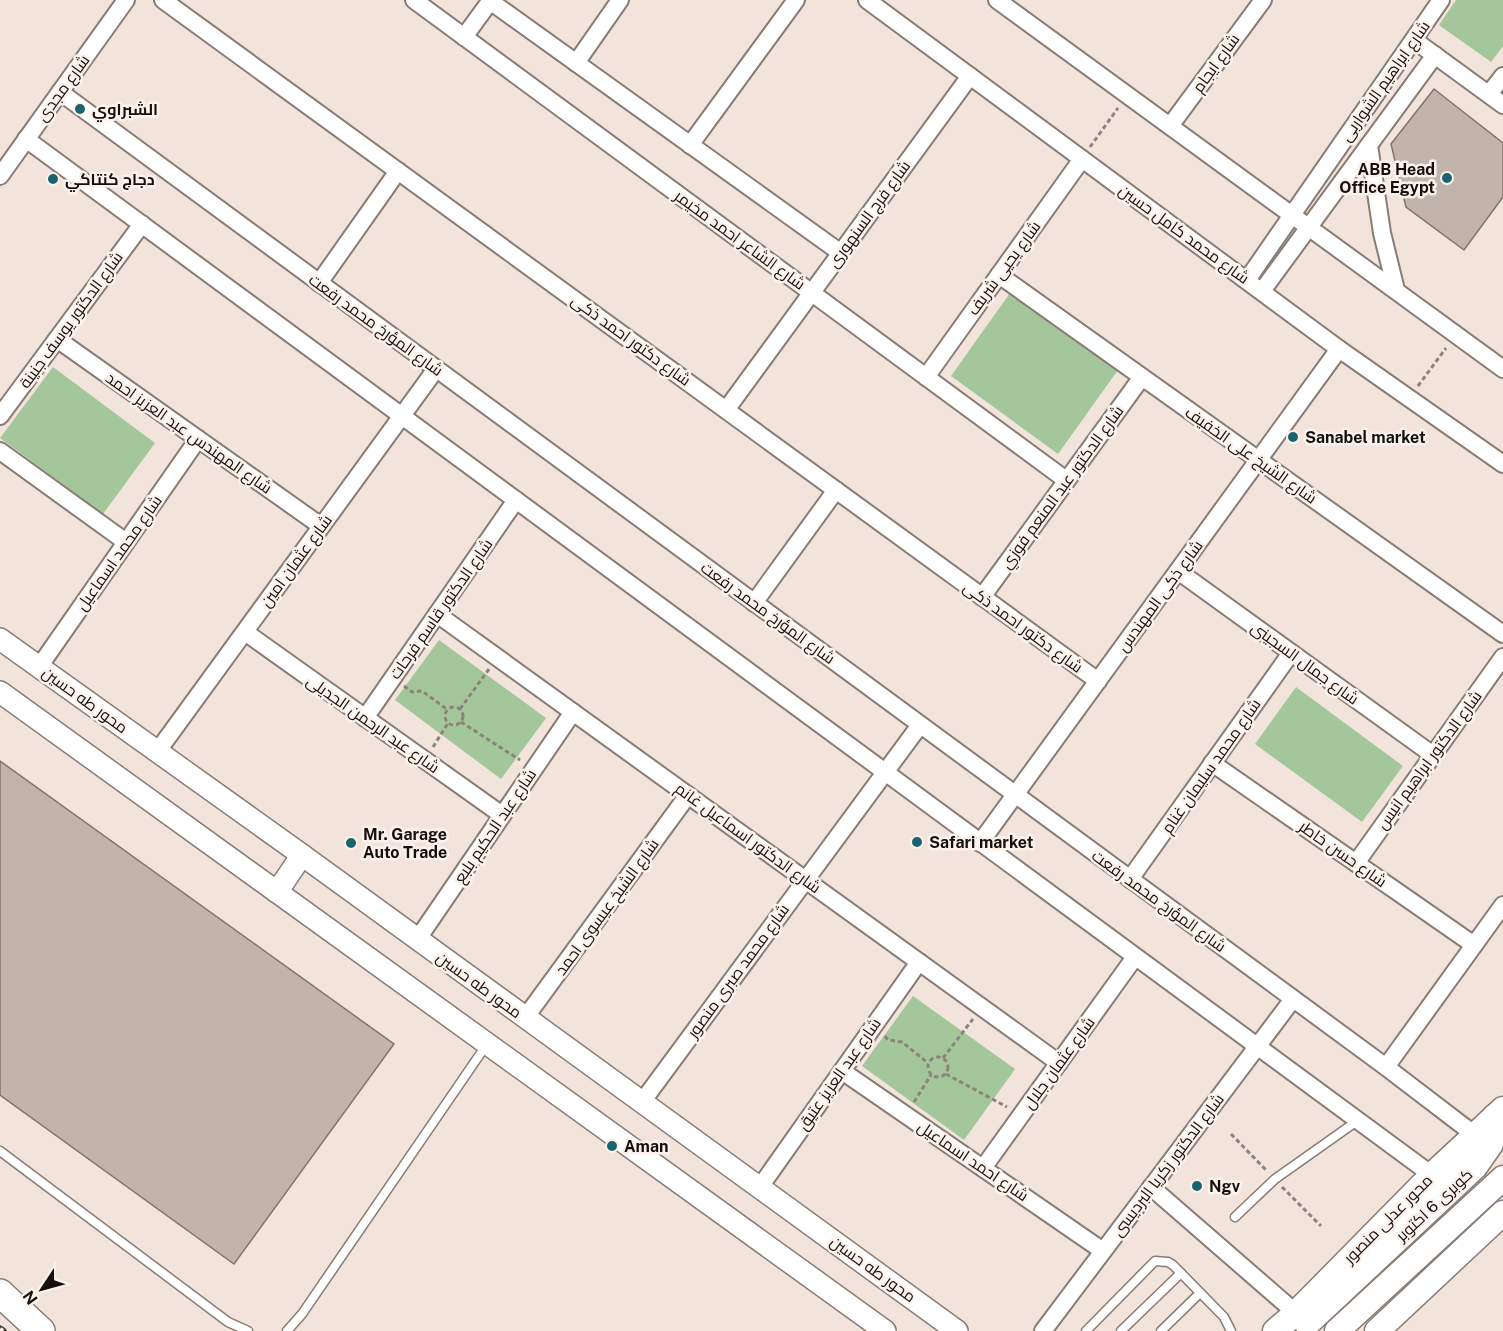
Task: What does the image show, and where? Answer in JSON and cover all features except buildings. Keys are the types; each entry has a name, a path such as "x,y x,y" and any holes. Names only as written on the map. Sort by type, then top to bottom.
{"main road":[{"name":"محور عدلى منصور","path":"1275,1331 1298,1322 1432,1175 1499,1113"},
{"name":"كوبرى 6 اكتوبر","path":"1298,1322 1475,1167 1491,1144 1499,1113"},
{"name":"كوبرى 6 اكتوبر","path":"1337,1331 1503,1178"},
{"path":"1377,1331 1503,1213"},
{"path":"0,1293 41,1331"}],"street":[{"name":"شارع مجدى","path":"0,176 126,0"},
{"name":"شارع دكتور احمد ذكى","path":"164,0 1098,681"},
{"name":"شارع الشاعر احمد مخيمر","path":"414,0 1066,480"},
{"path":"576,63 620,0"},
{"path":"690,145 796,0"},
{"name":"شارع محمد كامل حسين","path":"867,0 1340,349 1503,464"},
{"path":"997,0 1503,369"},
{"path":"464,37 490,1 841,252"},
{"name":"شارع ايجام","path":"1170,126 1256,2"},
{"name":"شارع ابراهيم الشواربى","path":"1247,280 1414,40 1433,3"},
{"path":"1414,40 1503,105"},
{"name":"شارع ابراهيم الشواربى","path":"1262,291 1434,55"},
{"name":"شارع فرج السنهورى","path":"726,410 970,76"},
{"path":"1489,94 1503,76"},
{"name":"شارع المؤرخ محمد رفعت","path":"60,92 1386,1067 1475,1135"},
{"path":"26,139 1432,1175"},
{"path":"1368,145 1382,233 1396,290"},
{"name":"شارع يحيى شريف","path":"926,377 1082,159"},
{"path":"319,283 398,171"},
{"name":"شارع الدكتور يوسف جنينة","path":"0,416 142,224"},
{"name":"شارع الشيخ على الخفيف","path":"999,275 1503,634"},
{"name":"شارع المهندس عبد العزيز احمد","path":"57,339 321,526"},
{"name":"شارع ذكى المهندس","path":"980,843 1340,349"},
{"name":"شارع عثمان امين","path":"157,752 436,369"},
{"name":"شارع الدكتور عبد المنعم فوزي","path":"982,597 1142,377"},
{"name":"شارع محمد اسماعيل","path":"39,667 198,439"},
{"path":"0,451 126,542"},
{"path":"754,603 836,490"},
{"name":"شارع الدكتور قاسم فرحات","path":"365,718 516,500"},
{"name":"شارع جمال السجينى","path":"1178,571 1433,755"},
{"name":"شارع الدكتور اسماعيل غانم","path":"437,614 1059,1063"},
{"name":"شارع عبد الرحمن الجديلى","path":"245,632 502,815"},
{"name":"محور طه حسين","path":"0,639 302,855 957,1331"},
{"name":"شارع محمد سليمان غنام","path":"1130,879 1291,652"},
{"name":"شارع الدكتور ابراهيم انيس","path":"1356,863 1503,657"},
{"path":"0,692 885,1331"},
{"name":"شارع عبد الحكيم بلبع","path":"417,940 573,712"},
{"name":"شارع محمد صبرى منصور","path":"642,1102 920,725"},
{"name":"شارع حسن خاطر","path":"1212,763 1474,945"},
{"name":"شارع الشيخ عيسوى احمد","path":"525,1018 688,795"},
{"path":"277,892 302,855"},
{"path":"1386,1067 1503,905"},
{"name":"شارع عثمان جلال","path":"983,1168 1135,957"},
{"name":"شارع عبد العزيز عتيق","path":"760,1187 919,962"},
{"name":"شارع الدكتور زكريا البرديسى","path":"1043,1331 1293,999"},
{"name":"شارع احمد اسماعيل","path":"842,1071 1103,1251"},
{"path":"1151,1187 1298,1322"}],"lane":[{"path":"287,1331 302,1314 487,1044"},
{"path":"1235,1217 1275,1179 1357,1121"},
{"path":"0,1151 228,1322 248,1331"},
{"path":"1086,1331 1155,1261 1168,1262 1181,1273 1224,1317 1231,1331"},
{"path":"1121,1331 1181,1273"},
{"path":"1161,1331 1200,1293"}],"path":[{"path":"1082,159 1127,94"},
{"path":"1410,398 1456,334"},
{"path":"460,709 498,658"},
{"path":"394,676 409,692 422,691 448,710"},
{"path":"448,723 445,714 451,707 460,709 463,713 461,722"},
{"path":"448,723 461,722"},
{"path":"461,722 534,770"},
{"path":"425,760 448,723"},
{"path":"943,1058 982,1007"},
{"path":"874,1026 888,1040 902,1042 928,1063"},
{"path":"934,1057 943,1058 947,1063 946,1074 939,1078 931,1075 927,1067 928,1063 934,1057"},
{"path":"946,1074 1021,1115"},
{"path":"906,1115 931,1075"}],"green space":[{"path":"1456,0 1503,0 1503,46 1491,62 1439,25"},
{"path":"1010,293 1118,370 1058,454 951,376"},
{"path":"53,367 155,443 103,514 0,438"},
{"path":"439,640 546,718 501,779 395,700"},
{"path":"1296,687 1403,766 1362,822 1255,744"},
{"path":"913,996 1015,1069 964,1140 862,1066"}],"place":[{"name":"الشبراوي","path":"80,109"},
{"name":"ABB Head Office Egypt","path":"1447,178"},
{"name":"دجاج كنتاكي","path":"53,179"},
{"name":"Sanabel market","path":"1293,437"},
{"name":"Safari market","path":"917,842"},
{"name":"Mr. Garage Auto Trade","path":"351,843"},
{"name":"Aman","path":"612,1146"},
{"name":"Ngv","path":"1197,1186"}]}
